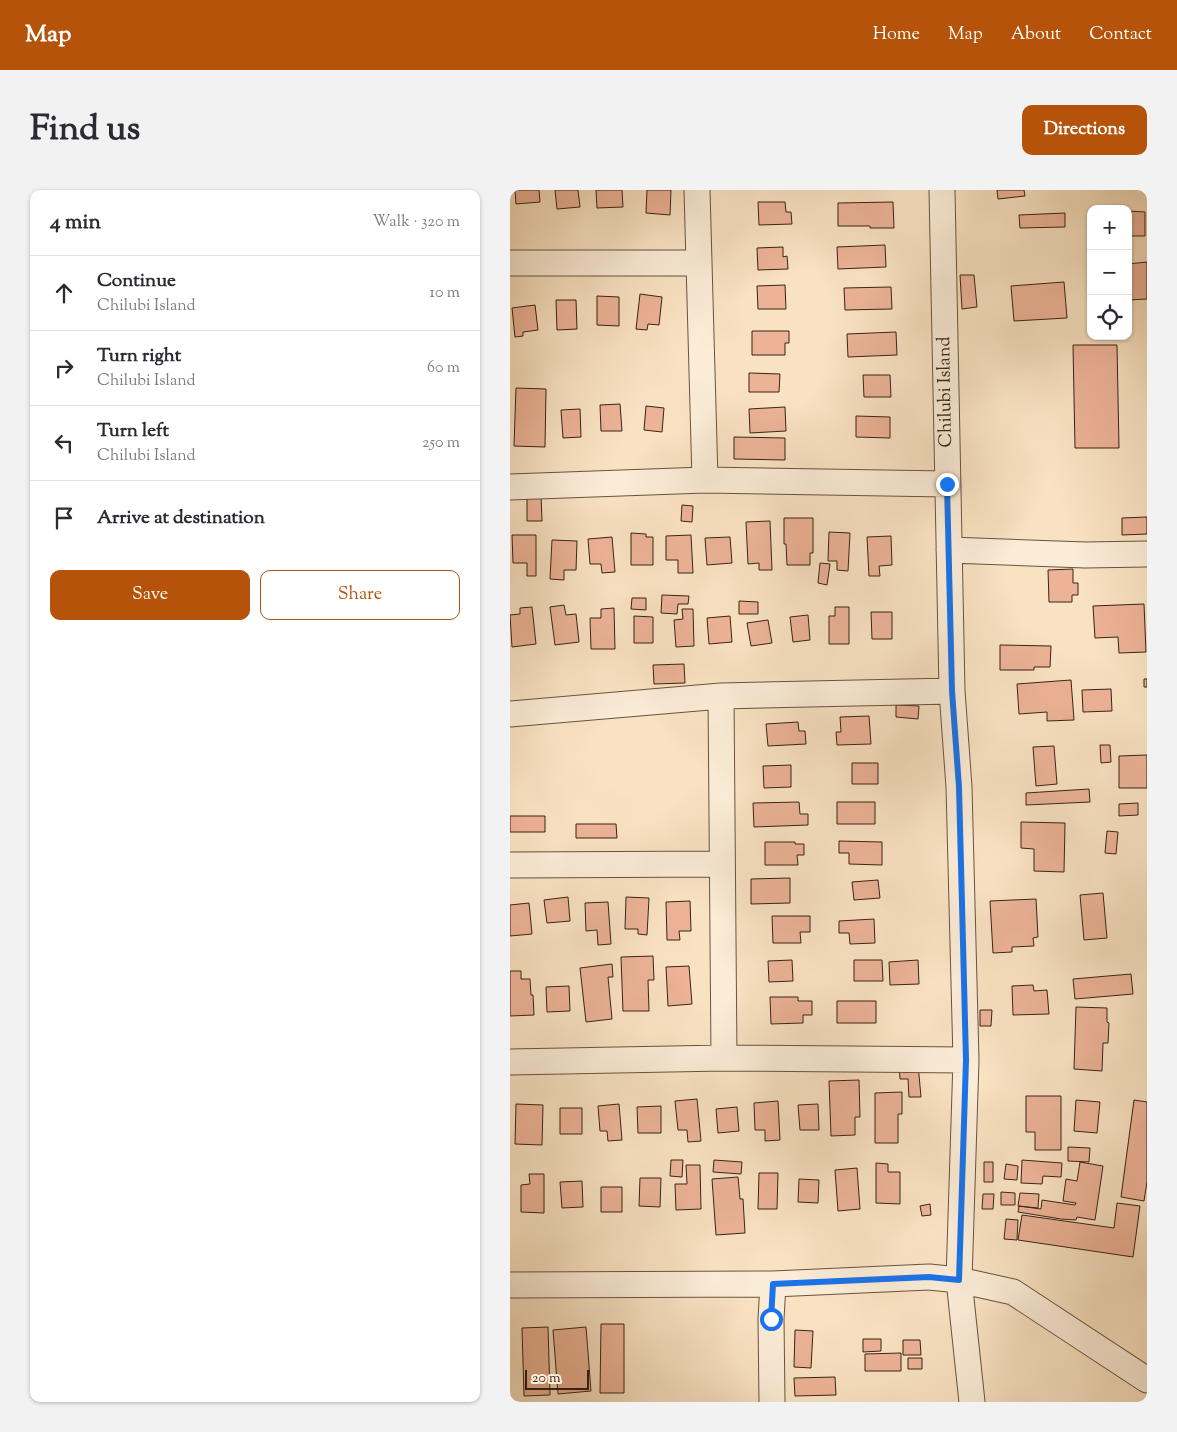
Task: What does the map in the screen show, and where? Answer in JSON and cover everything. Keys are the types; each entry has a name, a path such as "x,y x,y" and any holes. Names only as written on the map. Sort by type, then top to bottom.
{"street":[{"path":"697,190 705,480"},
{"name":"Chilubi Island","path":"942,190 952,691 959,787 966,1060 959,1280 972,1402"},
{"path":"510,263 698,263"},
{"path":"510,487 705,480 947,484"},
{"path":"949,550 1084,555 1147,554"},
{"path":"510,714 721,696 952,691"},
{"path":"721,696 724,1058"},
{"path":"510,865 722,864"},
{"path":"510,1062 724,1058 966,1060"},
{"path":"510,1285 773,1284 929,1277 959,1280 1013,1292 1147,1380"},
{"path":"772,1402 771,1319 773,1284"}],"building":[{"path":"515,190 539,190 540,202 516,204"},
{"path":"555,190 578,190 580,207 557,209"},
{"path":"596,190 622,190 623,207 597,208"},
{"path":"647,190 671,190 670,215 646,213"},
{"path":"997,190 1024,190 1025,196 998,199"},
{"path":"758,202 785,202 786,212 791,212 792,224 759,225"},
{"path":"893,202 894,228 838,226 838,203"},
{"path":"1132,211 1145,212 1145,236 1132,236"},
{"path":"1065,213 1065,227 1020,228 1019,215"},
{"path":"885,245 886,267 838,269 837,247"},
{"path":"783,247 783,257 787,256 788,269 758,270 757,248"},
{"path":"1147,262 1147,299 1132,300 1132,264"},
{"path":"960,275 974,275 977,307 962,309"},
{"path":"1064,282 1067,318 1014,321 1011,286"},
{"path":"785,285 786,309 758,309 757,286"},
{"path":"891,287 892,309 845,310 844,288"},
{"path":"640,294 662,297 659,325 648,324 647,330 636,329"},
{"path":"597,296 619,297 619,326 597,325"},
{"path":"556,300 576,300 577,329 557,330"},
{"path":"535,305 538,330 523,332 523,336 515,337 512,308"},
{"path":"752,331 789,331 789,343 785,343 785,355 752,355"},
{"path":"896,332 897,355 848,357 847,334"},
{"path":"1073,345 1117,345 1119,448 1075,448"},
{"path":"749,373 780,374 779,392 749,392"},
{"path":"863,375 890,375 891,397 864,397"},
{"path":"516,388 546,389 545,447 514,446"},
{"path":"620,404 622,431 601,431 600,405"},
{"path":"646,406 664,408 662,432 644,430"},
{"path":"785,407 786,431 750,433 749,409"},
{"path":"580,409 581,437 563,438 561,410"},
{"path":"856,416 890,417 890,438 856,437"},
{"path":"734,437 785,438 785,460 734,459"},
{"path":"527,494 541,494 542,521 527,521"},
{"path":"682,505 693,506 692,522 681,521"},
{"path":"1147,517 1147,534 1122,535 1122,518"},
{"path":"784,518 813,518 813,553 810,553 810,565 787,565 786,544 784,544"},
{"path":"770,521 772,570 759,570 759,563 748,564 746,522"},
{"path":"829,532 850,533 848,571 837,570 837,561 828,561"},
{"path":"631,533 646,534 646,537 653,537 653,565 631,565"},
{"path":"512,535 536,535 536,576 527,576 527,563 513,563"},
{"path":"691,535 693,573 678,573 678,560 666,560 666,536"},
{"path":"891,536 892,565 879,566 880,576 869,576 867,537"},
{"path":"612,537 615,572 602,573 601,564 590,564 588,539"},
{"path":"730,537 732,563 707,565 705,538"},
{"path":"552,540 577,541 576,570 564,570 564,580 550,579"},
{"path":"820,563 830,564 827,585 818,583"},
{"path":"1073,569 1073,583 1078,583 1078,595 1072,595 1072,602 1049,602 1048,570"},
{"path":"662,595 689,596 688,604 678,604 677,614 661,613"},
{"path":"632,598 646,598 646,610 631,609"},
{"path":"739,601 758,602 758,614 739,614"},
{"path":"1144,604 1146,652 1119,653 1118,637 1095,638 1093,606"},
{"path":"564,605 566,615 576,614 579,642 555,645 550,607"},
{"path":"532,607 536,644 512,647 510,615 520,614 520,608"},
{"path":"835,607 849,607 849,644 829,644 829,616 835,616"},
{"path":"614,608 615,649 591,649 590,618 601,618 601,609"},
{"path":"682,609 693,609 694,646 676,647 674,620 683,619"},
{"path":"871,612 892,612 892,639 872,639"},
{"path":"808,615 810,640 793,642 790,617"},
{"path":"634,616 653,617 653,643 634,643"},
{"path":"730,616 732,642 709,644 707,618"},
{"path":"768,620 772,643 751,646 747,623"},
{"path":"1000,645 1051,646 1050,667 1034,667 1034,670 1000,670"},
{"path":"684,664 685,683 654,684 653,665"},
{"path":"1144,679 1147,679 1147,687 1144,687"},
{"path":"1071,680 1074,720 1047,721 1047,712 1019,714 1017,684"},
{"path":"1111,689 1112,711 1083,712 1082,690"},
{"path":"896,705 919,706 918,719 896,717"},
{"path":"869,716 871,744 837,745 836,732 841,732 840,717"},
{"path":"798,722 799,731 805,731 806,744 768,746 766,724"},
{"path":"1100,745 1110,745 1111,762 1101,763"},
{"path":"1054,746 1057,784 1036,786 1033,747"},
{"path":"1147,755 1147,788 1119,788 1119,756"},
{"path":"852,763 878,763 878,784 852,784"},
{"path":"791,765 791,787 764,788 763,766"},
{"path":"1089,789 1090,802 1026,805 1026,793"},
{"path":"799,802 800,814 808,814 808,825 754,827 753,803"},
{"path":"837,802 875,802 875,824 837,824"},
{"path":"1138,803 1138,815 1119,816 1119,804"},
{"path":"510,816 545,816 545,832 510,832"},
{"path":"1021,822 1065,823 1064,872 1034,871 1034,849 1021,848"},
{"path":"576,824 616,824 617,838 576,838"},
{"path":"1107,831 1118,832 1116,854 1105,853"},
{"path":"839,841 882,842 882,865 849,864 849,853 839,853"},
{"path":"765,842 795,842 795,844 804,844 804,855 797,855 798,865 765,865"},
{"path":"790,878 790,903 751,904 751,879"},
{"path":"878,880 880,898 854,900 852,882"},
{"path":"1103,893 1107,938 1084,940 1080,895"},
{"path":"568,897 570,921 547,923 544,900"},
{"path":"626,897 649,898 647,935 638,934 638,929 625,929"},
{"path":"1036,899 1038,937 1033,938 1034,946 1012,947 1012,952 993,953 990,901"},
{"path":"690,901 691,931 679,931 680,940 667,940 666,902"},
{"path":"608,902 611,944 598,945 597,930 586,931 585,903"},
{"path":"529,903 532,934 510,936 510,905"},
{"path":"772,916 810,916 810,932 800,932 801,943 773,943"},
{"path":"874,919 875,943 850,944 849,933 839,933 839,921"},
{"path":"653,956 654,980 648,980 649,1011 623,1011 621,957"},
{"path":"792,960 793,981 769,982 768,961"},
{"path":"854,960 882,960 883,981 854,981"},
{"path":"918,960 919,984 890,985 889,962"},
{"path":"612,964 613,977 608,977 612,1019 586,1022 580,968"},
{"path":"689,966 692,1004 668,1006 666,967"},
{"path":"510,971 521,971 521,979 530,979 534,1015 510,1016"},
{"path":"1131,974 1133,994 1075,999 1073,979"},
{"path":"1033,985 1034,991 1047,990 1049,1014 1013,1015 1012,986"},
{"path":"569,986 570,1011 547,1012 546,987"},
{"path":"770,997 798,997 798,1001 812,1001 812,1015 803,1015 803,1023 771,1024"},
{"path":"837,1001 876,1001 876,1023 837,1023"},
{"path":"1076,1007 1107,1008 1107,1022 1109,1023 1108,1043 1103,1043 1102,1071 1074,1069"},
{"path":"980,1010 992,1010 991,1026 980,1026"},
{"path":"918,1064 921,1097 909,1097 908,1079 900,1079 899,1065"},
{"path":"859,1080 860,1117 855,1117 855,1135 831,1136 829,1081"},
{"path":"902,1092 902,1114 898,1114 898,1143 875,1143 875,1093"},
{"path":"1026,1096 1061,1096 1061,1150 1035,1150 1035,1132 1026,1132"},
{"path":"697,1099 701,1141 688,1142 687,1130 678,1130 675,1101"},
{"path":"1076,1100 1100,1102 1097,1133 1074,1131"},
{"path":"1134,1100 1147,1102 1147,1182 1144,1201 1121,1197"},
{"path":"778,1101 780,1140 765,1141 765,1130 755,1130 754,1103"},
{"path":"516,1104 543,1105 542,1145 515,1144"},
{"path":"619,1104 622,1140 608,1141 607,1131 600,1131 598,1106"},
{"path":"818,1104 819,1130 800,1130 798,1105"},
{"path":"661,1106 661,1133 638,1133 637,1107"},
{"path":"737,1107 739,1131 718,1133 716,1109"},
{"path":"560,1108 582,1108 582,1134 560,1134"},
{"path":"1068,1147 1090,1148 1089,1162 1068,1161"},
{"path":"671,1160 683,1160 682,1177 670,1176"},
{"path":"714,1160 742,1162 741,1174 713,1172"},
{"path":"1022,1160 1062,1163 1061,1177 1043,1176 1042,1184 1021,1183"},
{"path":"984,1162 993,1162 993,1182 984,1182"},
{"path":"1080,1162 1103,1166 1095,1220 1077,1217 1076,1220 1061,1219 1018,1212 1019,1206 1041,1209 1042,1200 1075,1205 1076,1203 1063,1201 1066,1179 1077,1181"},
{"path":"876,1163 888,1164 888,1172 900,1172 900,1204 876,1203"},
{"path":"1006,1164 1018,1166 1017,1180 1004,1179"},
{"path":"686,1165 700,1165 701,1209 676,1210 675,1184 687,1184"},
{"path":"857,1168 860,1209 838,1211 835,1170"},
{"path":"759,1173 778,1173 777,1209 758,1209"},
{"path":"529,1174 544,1174 544,1213 521,1212 521,1185 530,1184"},
{"path":"738,1177 740,1199 743,1199 745,1233 716,1235 712,1179"},
{"path":"640,1178 661,1178 660,1207 639,1206"},
{"path":"799,1179 819,1180 818,1203 798,1202"},
{"path":"582,1181 583,1207 562,1208 560,1182"},
{"path":"601,1187 622,1187 622,1212 601,1212"},
{"path":"1001,1192 1015,1193 1015,1205 1001,1205"},
{"path":"1020,1193 1039,1194 1038,1208 1018,1206"},
{"path":"983,1194 994,1194 993,1209 982,1209"},
{"path":"1117,1203 1140,1206 1133,1257 1018,1240 1022,1215 1114,1228"},
{"path":"930,1204 931,1215 922,1216 920,1206"},
{"path":"1006,1219 1018,1220 1017,1240 1004,1239"},
{"path":"601,1324 624,1324 624,1393 600,1393"},
{"path":"548,1327 550,1395 524,1396 522,1328"},
{"path":"586,1327 591,1391 558,1394 553,1330"},
{"path":"795,1330 813,1331 811,1368 794,1367"},
{"path":"863,1339 881,1339 881,1351 863,1352"},
{"path":"903,1340 920,1340 921,1355 903,1355"},
{"path":"901,1353 901,1371 865,1371 865,1354"},
{"path":"908,1358 922,1358 922,1369 908,1369"},
{"path":"835,1377 836,1395 795,1396 794,1378"}],"route":[{"path":"771,1319 773,1284 929,1277 959,1280 966,1060 959,787 952,691 947,484"}]}
